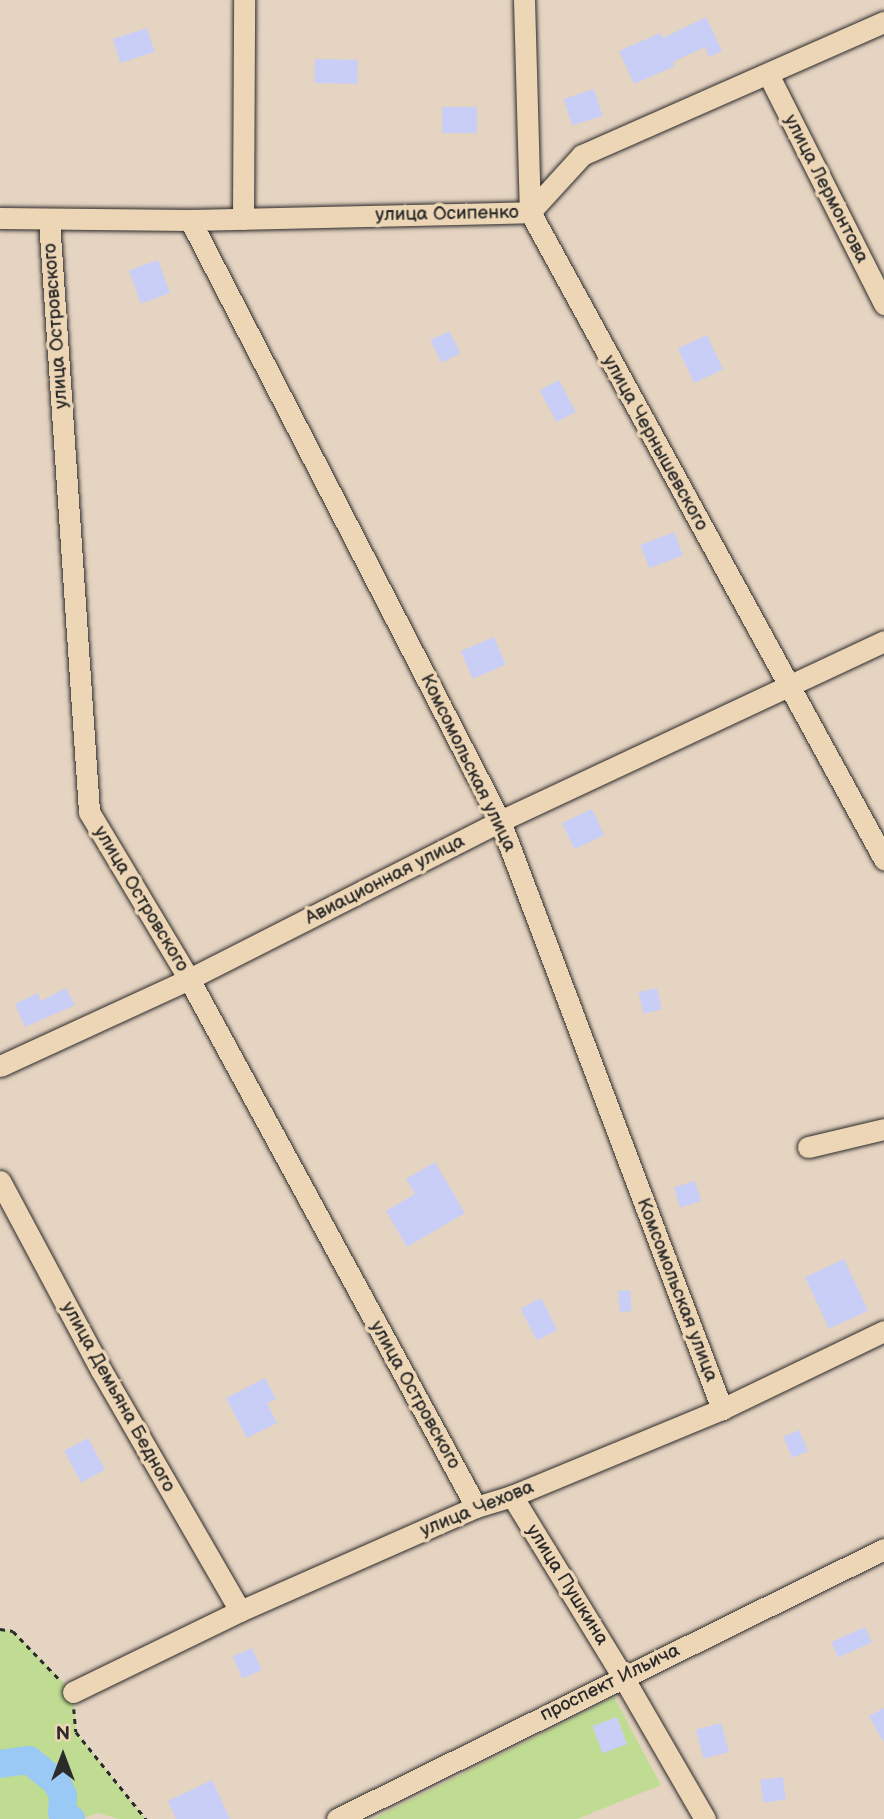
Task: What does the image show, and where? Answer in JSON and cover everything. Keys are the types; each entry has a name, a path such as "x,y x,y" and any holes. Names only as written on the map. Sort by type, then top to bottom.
{"street":[{"path":"243,219 244,0"},
{"name":"улица Чернышевского","path":"524,0 530,212 884,859"},
{"name":"улица Осипенко","path":"0,218 190,220 530,212 582,155 884,22"},
{"name":"улица Лермонтова","path":"768,74 884,304"},
{"name":"улица Островского","path":"49,220 89,813 189,979 476,1507"},
{"name":"Комсомольская улица","path":"190,220 500,821 722,1409"},
{"name":"Авиационная улица","path":"0,1066 189,979 500,821 884,640"},
{"path":"808,1147 884,1129"},
{"name":"улица Демьяна Бедного","path":"0,1181 101,1370 240,1611"},
{"name":"улица Чехова","path":"73,1692 240,1611 476,1507 512,1496 722,1409 884,1331"},
{"name":"улица Пушкина","path":"512,1496 623,1677 705,1819"},
{"name":"проспект Ильича","path":"337,1819 884,1549"}],"path":[{"path":"0,1629 13,1631 73,1692 76,1732 146,1819"}],"green space":[{"path":"0,1629 13,1631 73,1692 76,1732 145,1819 119,1819 98,1813 82,1819 70,1805 71,1796 62,1779 29,1752 0,1757"},
{"path":"614,1697 661,1785 577,1819 373,1819"},
{"path":"0,1772 27,1773 50,1796 57,1819 0,1819"}],"building":[{"path":"706,17 722,51 709,57 705,47 673,62 675,66 634,84 619,51 660,33 663,38"},
{"path":"147,28 155,52 120,63 113,39"},
{"path":"315,59 358,60 358,84 315,83"},
{"path":"594,89 603,116 572,126 564,99"},
{"path":"442,107 477,107 477,133 442,133"},
{"path":"158,260 170,293 141,303 129,271"},
{"path":"449,331 460,353 442,363 430,341"},
{"path":"707,335 723,369 694,383 678,349"},
{"path":"559,380 576,412 556,422 540,390"},
{"path":"674,532 683,555 649,568 640,545"},
{"path":"494,637 506,665 473,679 461,651"},
{"path":"592,809 604,835 574,849 562,823"},
{"path":"66,988 75,1005 25,1027 15,1004 38,993 41,1001"},
{"path":"657,988 662,1009 643,1014 638,992"},
{"path":"435,1162 465,1213 407,1247 386,1211 415,1194 406,1179"},
{"path":"695,1181 701,1201 680,1208 674,1187"},
{"path":"844,1259 868,1311 829,1329 805,1277"},
{"path":"630,1290 632,1311 620,1312 618,1291"},
{"path":"541,1298 557,1330 537,1341 521,1308"},
{"path":"265,1378 276,1399 267,1403 277,1423 247,1438 226,1398"},
{"path":"799,1430 808,1451 792,1458 783,1437"},
{"path":"88,1438 105,1470 81,1482 64,1451"},
{"path":"865,1627 872,1643 838,1658 831,1642"},
{"path":"252,1648 262,1670 243,1678 233,1657"},
{"path":"884,1708 884,1743 869,1716"},
{"path":"617,1717 627,1744 602,1753 593,1726"},
{"path":"721,1723 729,1752 704,1759 696,1730"},
{"path":"783,1777 786,1800 763,1803 760,1780"},
{"path":"212,1780 230,1819 176,1819 168,1801"}],"waterway":[{"path":"0,1764 29,1760 57,1783 63,1796 62,1813 71,1819"}]}
